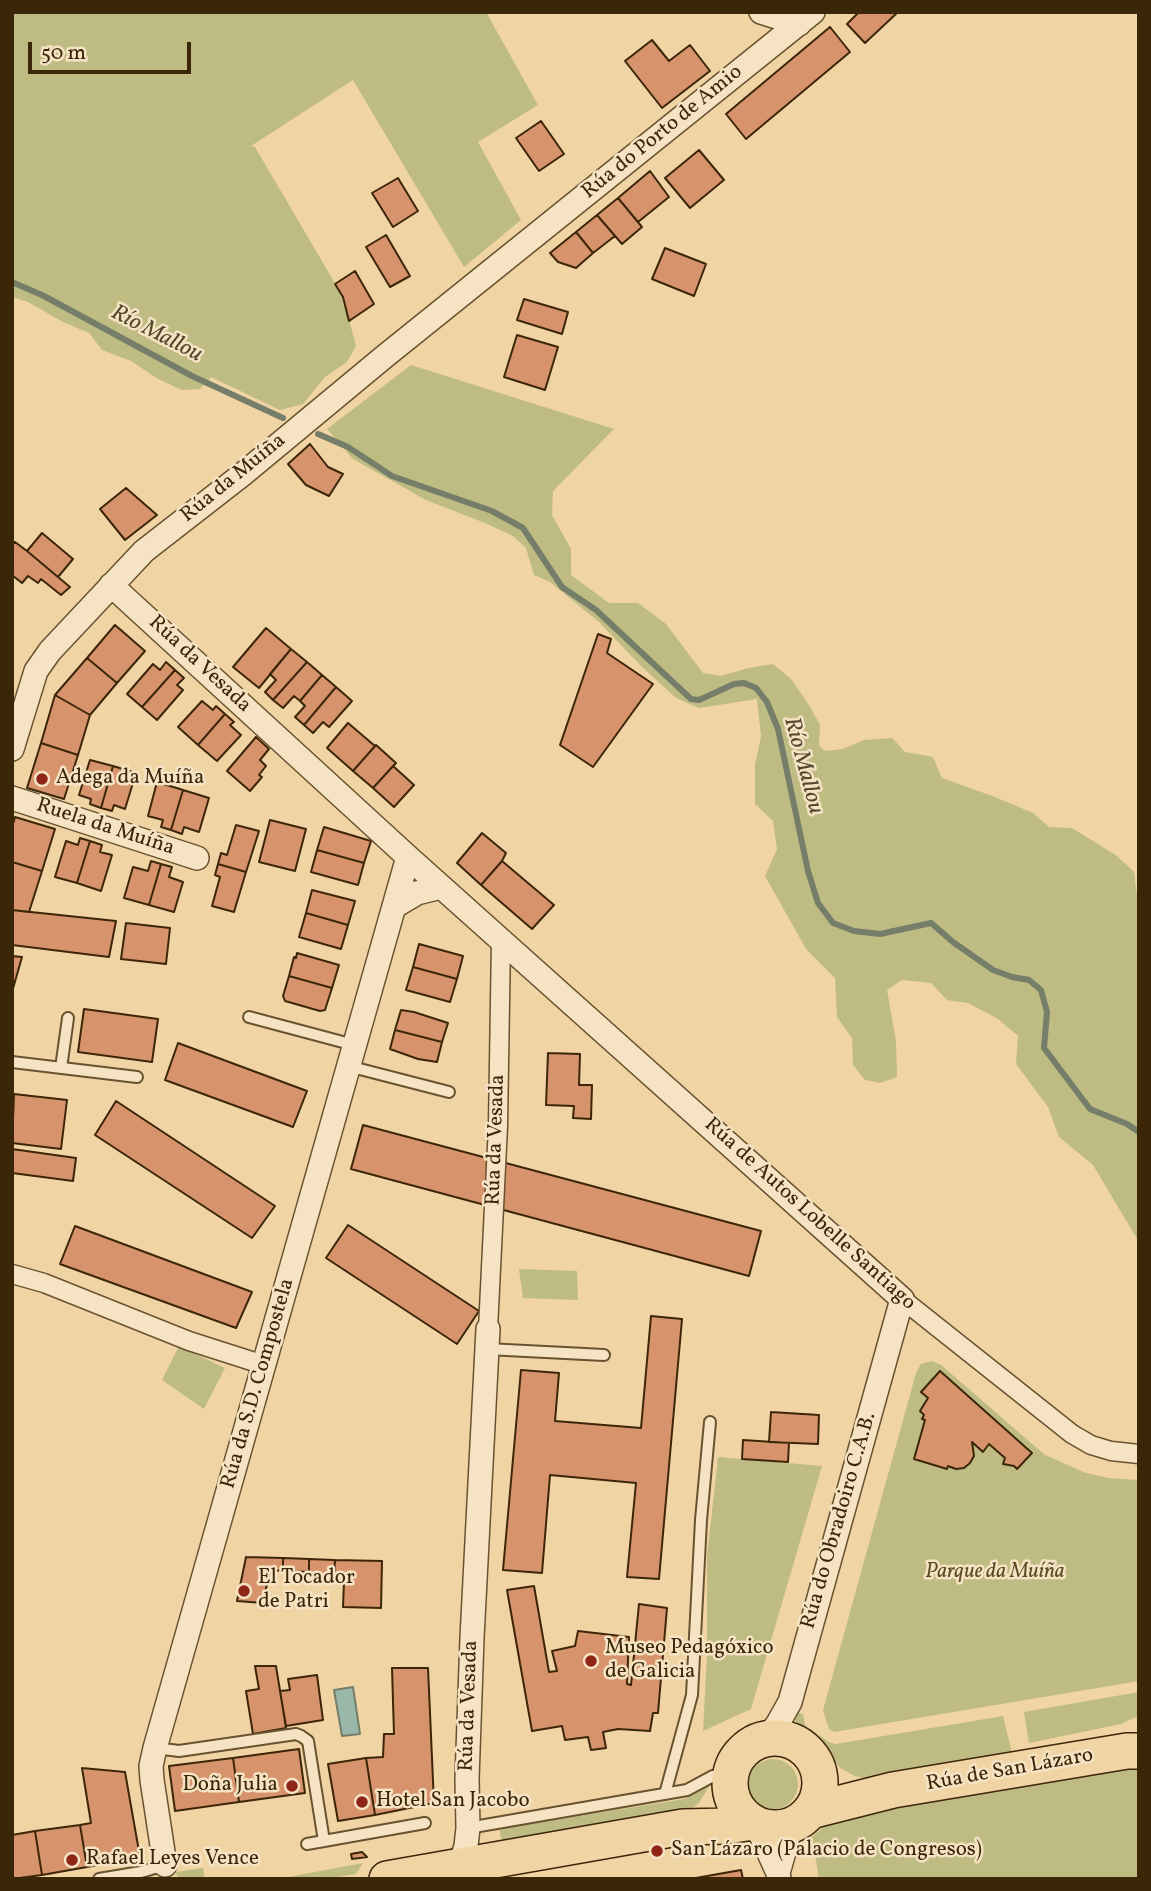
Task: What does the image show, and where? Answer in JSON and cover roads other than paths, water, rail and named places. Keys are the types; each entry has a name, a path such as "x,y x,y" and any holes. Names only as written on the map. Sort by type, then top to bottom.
{"main road":[{"path":"766,1738 786,1739 796,1743 807,1750 818,1768 820,1784 817,1798 777,1821 739,1811 732,1798 730,1779 734,1761 751,1744 766,1738"},
{"name":"Rúa de San Lázaro","path":"387,1879 460,1866 576,1853 777,1821 893,1790 1135,1750"},
{"name":"Rúa de San Lázaro","path":"818,1768 842,1782 893,1790"},
{"name":"Rúa de San Lázaro","path":"695,1832 707,1810 730,1779"}],"street":[{"path":"761,12 806,18"},
{"name":"Rúa do Porto de Amio","path":"513,254 806,18"},
{"name":"Rúa da Muíña","path":"12,749 36,671 50,651 144,551 513,254"},
{"name":"Rúa da Vesada","path":"111,585 501,940 498,1126 472,1638 468,1828 460,1866"},
{"name":"Ruela da Muíña","path":"12,797 197,858"},
{"name":"Rúa da S.D. Compostela","path":"166,1874 152,1780 151,1766 155,1748 408,857"},
{"path":"395,906 417,893 441,887"},
{"name":"Rúa de Autos Lobelle Santiago","path":"501,940 902,1299 1072,1434 1091,1445 1111,1451 1139,1454"},
{"path":"12,1274 44,1283 189,1341 264,1365"},
{"name":"Rúa do Obradoiro C.A.B.","path":"766,1738 790,1702 902,1299"},
{"path":"777,1821 778,1876"},
{"path":"777,1821 787,1842 778,1876"}],"lane":[{"path":"250,1017 449,1092"},
{"path":"61,1068 68,1018"},
{"path":"12,1062 137,1077"},
{"path":"487,1339 604,1355"},
{"path":"665,1794 692,1695 701,1520 710,1422"},
{"path":"155,1748 179,1751 296,1734 302,1736 307,1741 324,1841"},
{"path":"468,1828 687,1790 713,1776 730,1779"},
{"path":"307,1844 425,1823"},
{"path":"99,1879 141,1872 166,1874"}],"waterway":[{"name":"Río Mallou","path":"12,282 44,296 192,376 283,418"},
{"name":"Río Mallou","path":"318,434 348,447 392,476 492,511 523,528 562,587 596,610 691,699 699,700 734,684 744,683 756,688 767,702 778,729 808,871 818,903 833,923 854,931 880,934 931,923 993,970 1029,980 1041,990 1047,1012 1044,1048 1090,1109 1127,1124 1139,1132"}],"place":[{"name":"Adega da Muíña","path":"42,779"},
{"name":"El Tocador de Patri","path":"244,1591"},
{"name":"Museo Pedagóxico de Galicia","path":"591,1661"},
{"name":"Doña Julia","path":"292,1786"},
{"name":"Hotel San Jacobo","path":"362,1802"},
{"name":"San Lázaro (Palacio de Congresos)","path":"657,1851"},
{"name":"Rafael Leyes Vence","path":"72,1860"}],"park label":[{"name":"Parque da Muíña","path":"995,1573"}]}
